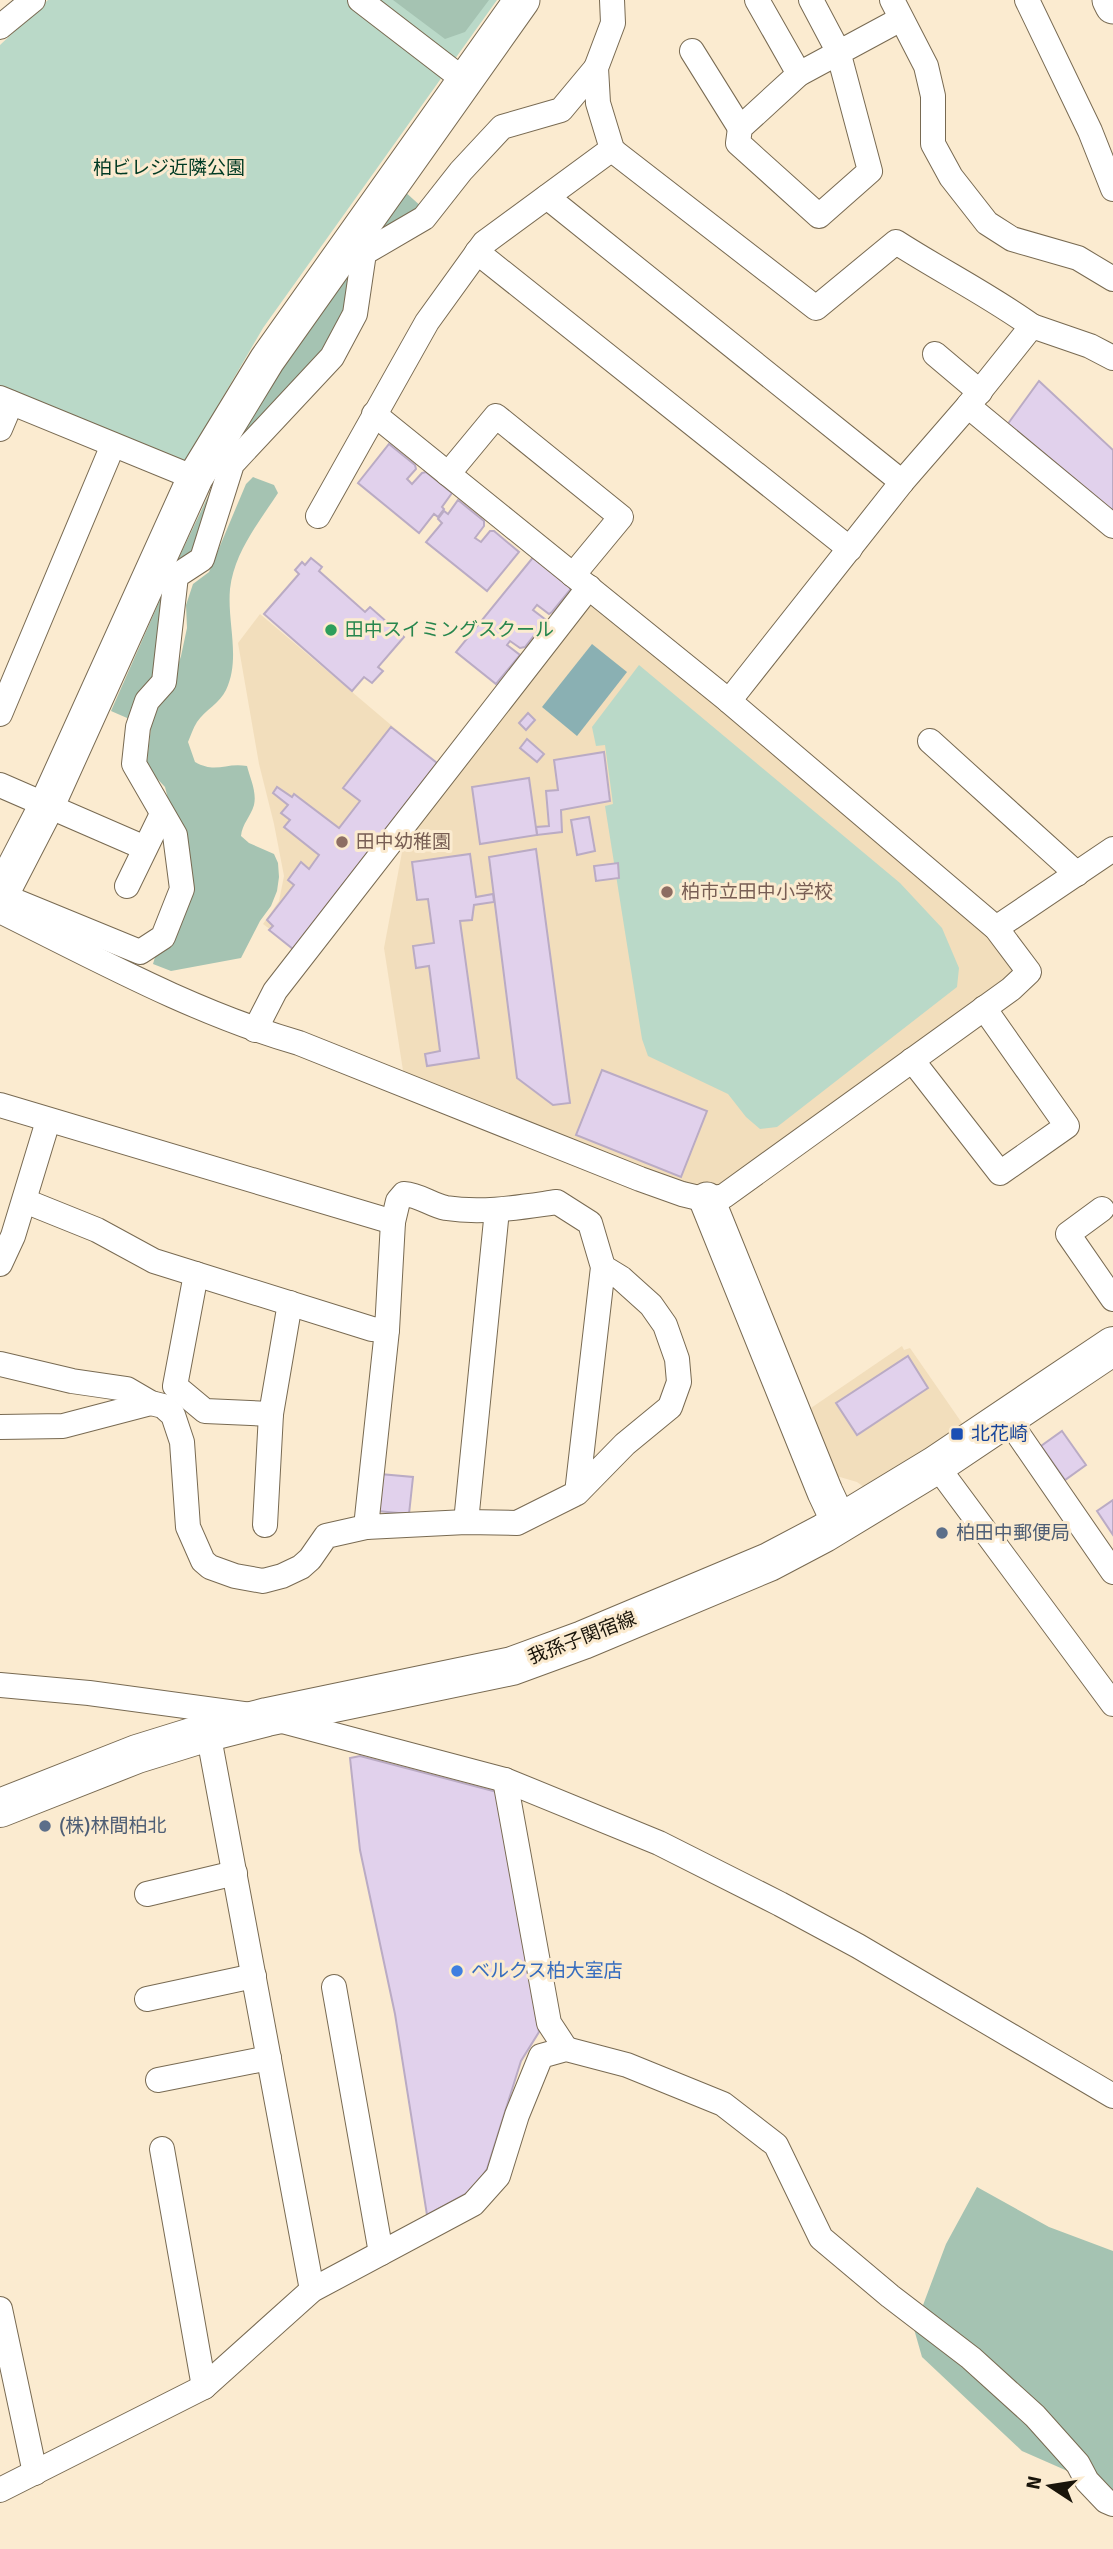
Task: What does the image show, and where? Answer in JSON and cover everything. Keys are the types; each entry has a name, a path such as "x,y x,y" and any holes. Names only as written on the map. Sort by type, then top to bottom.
{"main road":[{"name":"我孫子関宿線","path":"0,1808 137,1755 208,1732 267,1717 512,1666 583,1640 769,1562 840,1524 936,1465 1113,1346"}],"street":[{"path":"0,27 33,0"},
{"path":"360,0 464,80"},
{"path":"165,571 164,682 147,701 138,727 134,764 175,835 182,890 163,937 140,952 0,895 165,571 213,465 267,360 356,248 464,80 522,0"},
{"path":"356,248 424,218 461,171 502,127 561,110 596,68 614,23 612,0"},
{"path":"757,0 799,74"},
{"path":"692,51 740,128 738,144 819,216 870,171 838,51 811,0"},
{"path":"1027,0 1090,131 1113,189"},
{"path":"1110,0 1113,6"},
{"path":"740,128 799,74 838,51 897,9 926,66 933,96 933,144 951,177 987,223 1012,239 1078,258 1113,279"},
{"path":"596,68 598,103 612,149 816,308 896,242 1001,304 1032,326 1090,346 1113,358"},
{"path":"318,516 427,322 484,243 612,149"},
{"path":"547,197 902,482"},
{"path":"213,465 332,357 355,314 356,248"},
{"path":"477,253 850,549"},
{"path":"729,701 902,482 974,399 1032,326"},
{"path":"935,354 974,399 1113,526"},
{"path":"0,429 5,400 113,445 213,465"},
{"path":"0,911 139,979 255,1030 299,1043 682,1195 707,1200 724,1196 984,1008 1029,972 996,928 729,701 374,414"},
{"path":"255,1030 275,991 581,581 621,517 496,416 448,474"},
{"path":"0,714 113,445"},
{"path":"930,741 1077,874"},
{"path":"0,785 145,848"},
{"path":"127,886 162,814"},
{"path":"996,928 1113,849"},
{"path":"912,1060 1000,1173 1067,1126 984,1008"},
{"path":"0,1105 393,1222"},
{"path":"0,1264 25,1201 48,1121"},
{"path":"366,1527 387,1331 393,1222 398,1202 404,1194 414,1195 444,1208 497,1210 557,1202 590,1223 603,1267 577,1493"},
{"path":"707,1200 840,1524"},
{"path":"25,1201 97,1230 154,1261 372,1329 387,1331"},
{"path":"1102,1209 1068,1234 1113,1299"},
{"path":"466,1522 497,1210"},
{"path":"0,1364 72,1381 127,1389 151,1403 163,1406 173,1415 183,1442 188,1527 203,1561 210,1567 235,1576 263,1581 302,1567 326,1536 366,1527 466,1522 517,1523 577,1493 625,1444 670,1406 679,1382 677,1359 665,1325 651,1306 621,1278 603,1267"},
{"path":"196,1274 175,1386 205,1411 271,1414"},
{"path":"265,1525 271,1414 290,1303"},
{"path":"0,1427 63,1426 151,1403"},
{"path":"1007,1418 1113,1572"},
{"path":"936,1465 1113,1704"},
{"path":"0,1685 89,1693 267,1717 505,1780 659,1843 780,1903 1113,2096"},
{"path":"208,1732 312,2290"},
{"path":"505,1780 549,2023 566,2049"},
{"path":"147,1894 235,1873"},
{"path":"147,1999 254,1976"},
{"path":"334,1987 381,2253"},
{"path":"0,2490 204,2387 312,2290 473,2204 498,2176 517,2115 541,2056 566,2049 627,2065 723,2104 775,2145 821,2238 980,2366 1035,2416 1078,2464 1087,2481 1106,2501 1113,2504"},
{"path":"158,2080 269,2058"},
{"path":"162,2149 204,2387"},
{"path":"0,2309 35,2473"}],"shaded area":[{"name":"柏市立田中小学校","path":"585,603 601,606 986,931 1012,965 1010,979 751,1171 707,1191 404,1077 384,948 402,852"},
{"path":"260,614 437,764 295,948 263,924 279,901 284,876 259,764 238,643"},
{"path":"902,1346 904,1350 910,1348 964,1426 868,1490 857,1482 840,1477 832,1479 811,1408"}],"green space":[{"name":"柏ビレジ近隣公園","path":"48,0 497,0 263,328 184,464 0,388 0,45"},
{"path":"393,0 489,0 465,32 445,39"},
{"path":"403,190 424,209 376,236"},
{"path":"352,261 359,267 330,353 231,446"},
{"path":"221,469 198,557 175,566"},
{"path":"253,477 274,485 278,493 248,538 232,576 230,602 233,666 226,690 197,722 188,742 195,762 202,765 247,766 255,800 241,836 249,843 274,854 278,863 277,891 241,958 171,971 153,964 157,950 190,886 165,787 149,770 147,761 152,719 173,680 181,656 187,628 186,605 193,584 209,572 246,484"},
{"path":"167,584 158,679 134,721 111,711"},
{"path":"639,665 900,883 942,928 959,968 957,987 777,1127 760,1129 746,1117 728,1094 648,1056 642,1039 605,806 613,804 605,745 596,746 592,727"},
{"path":"977,2187 1049,2227 1113,2251 1113,2491 1022,2451 922,2357 914,2329 946,2244"}],"water":[{"path":"592,644 627,672 577,736 542,707"}],"building":[{"path":"1039,381 1113,450 1113,518 1007,425"},
{"path":"389,444 415,465 416,469 407,479 412,484 426,472 452,493 438,517 434,514 419,533 358,483"},
{"path":"458,500 484,521 484,526 475,538 481,542 490,531 494,531 519,552 487,591 426,542 442,523 438,519 444,511 448,514"},
{"path":"535,555 570,584 570,590 549,614 537,605 533,610 546,620 525,647 520,648 510,641 507,645 520,655 496,684 456,652"},
{"path":"311,558 322,567 319,571 365,612 370,607 404,637 378,667 383,671 372,683 364,677 352,691 264,614 299,574 295,570 302,562 305,565"},
{"path":"528,713 535,720 526,730 519,723"},
{"path":"391,727 437,763 293,949 269,930 273,926 267,920 294,885 288,880 301,862 309,869 319,855 284,827 290,820 281,813 288,805 273,793 277,787 292,797 294,794 339,828 360,801 343,788"},
{"path":"527,739 544,754 537,762 520,748"},
{"path":"604,752 610,801 561,810 562,832 537,835 536,827 549,826 546,791 558,790 554,760"},
{"path":"529,778 537,835 480,844 472,787"},
{"path":"589,817 595,851 577,855 571,820"},
{"path":"536,849 570,1103 553,1105 517,1078 489,857"},
{"path":"470,854 476,897 493,894 494,902 474,905 472,920 460,921 479,1058 427,1066 425,1054 440,1051 429,966 416,968 413,946 434,943 428,899 417,900 412,862"},
{"path":"618,863 619,878 596,881 594,866"},
{"path":"602,1070 707,1111 681,1177 576,1135"},
{"path":"908,1356 928,1388 857,1435 836,1403"},
{"path":"1062,1431 1086,1465 1065,1480 1041,1446"},
{"path":"380,1474 413,1477 409,1514 377,1511"},
{"path":"1113,1500 1113,1535 1097,1511"},
{"name":"ベルクス柏大室店","path":"360,1756 497,1792 539,2032 521,2061 487,2169 473,2190 427,2215 395,2014 360,1850 350,1758"}],"place":[{"name":"田中スイミングスクール","path":"331,630"},
{"name":"田中幼稚園","path":"342,842"},
{"name":"柏市立田中小学校","path":"667,892"},
{"name":"北花崎","path":"957,1434"},
{"name":"柏田中郵便局","path":"942,1533"},
{"name":"(株)林間柏北","path":"45,1826"},
{"name":"ベルクス柏大室店","path":"457,1971"}]}
